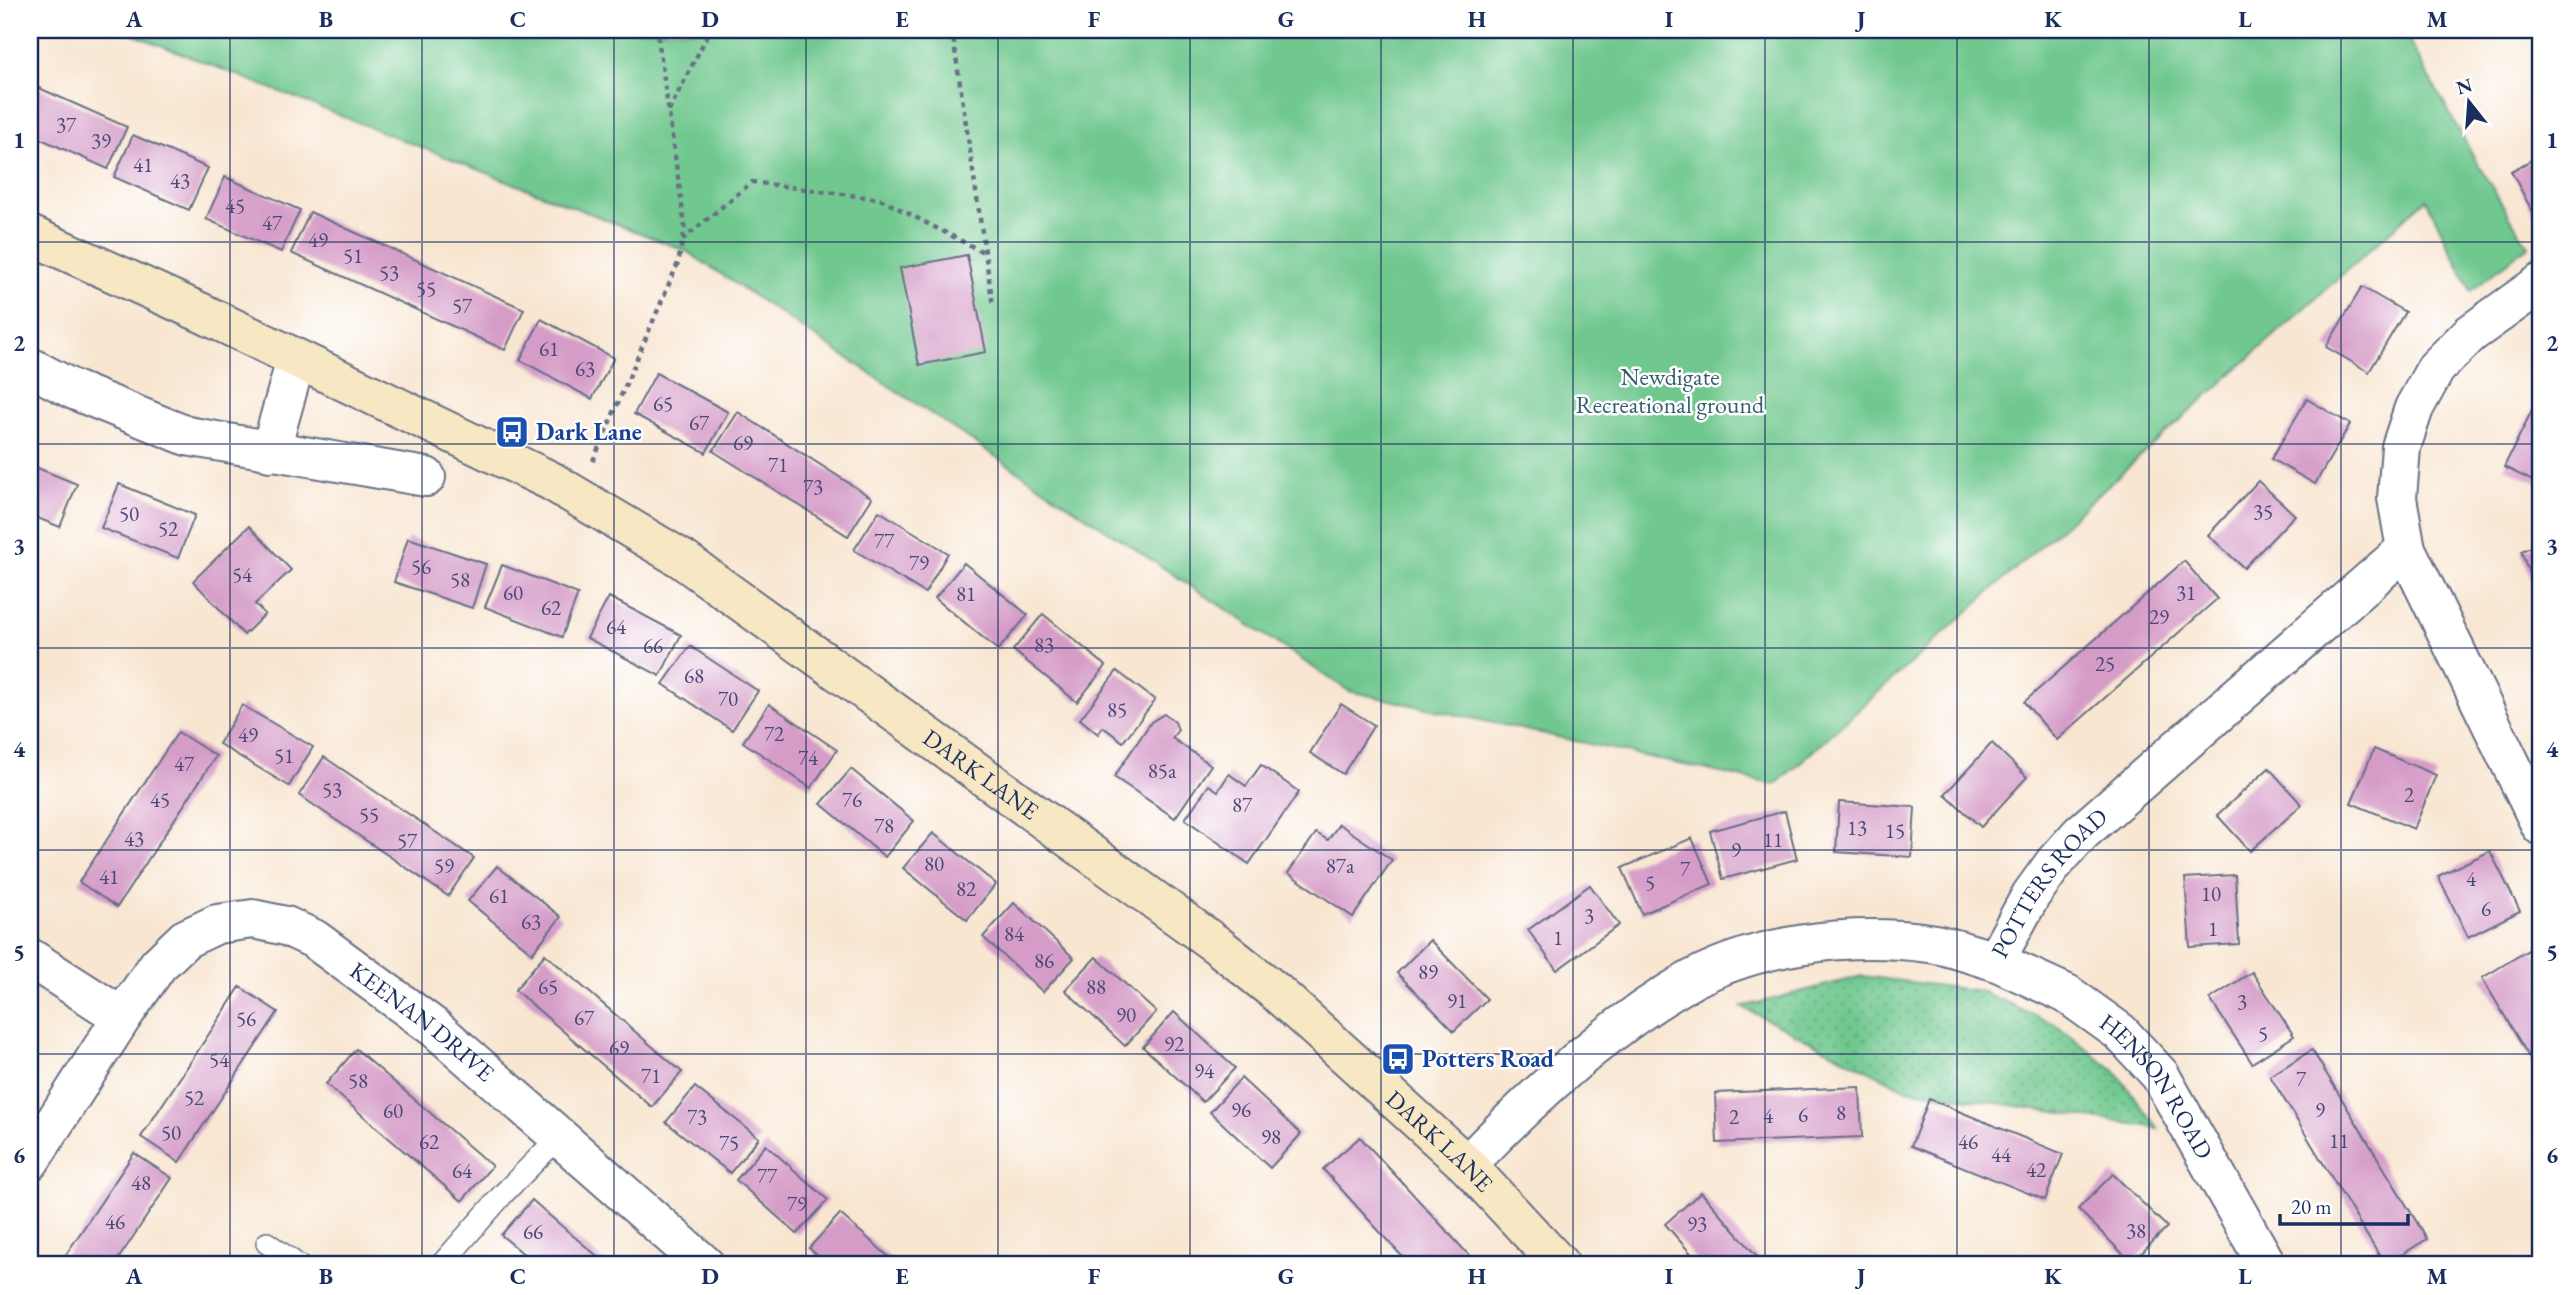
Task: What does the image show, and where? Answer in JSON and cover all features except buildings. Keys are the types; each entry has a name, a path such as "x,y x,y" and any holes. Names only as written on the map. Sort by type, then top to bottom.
{"street":[{"name":"DARK LANE","path":"30,235 200,312 551,481 682,559 1217,945 1276,992 1467,1165 1560,1265"},
{"path":"2541,283 2470,334 2436,368 2414,408 2401,447 2397,498 2406,550 2541,826"},
{"path":"270,452 296,360"},
{"path":"30,366 74,390 187,436 426,477"},
{"name":"POTTERS ROAD","path":"1467,1165 1522,1108 1620,1027 1683,984 1739,960 1811,943 1874,939 1931,943 1995,961 2031,895 2081,833 2406,550"},
{"name":"KEENAN DRIVE","path":"30,1161 158,965 185,939 217,924 253,919 286,926 314,939 435,1028 705,1265"},
{"path":"30,958 122,1017"},
{"name":"HENSON ROAD","path":"1995,961 2067,994 2120,1032 2160,1075 2267,1265"}],"lane":[{"path":"442,1265 504,1193 559,1136"},
{"path":"267,1243 298,1265"}],"path":[{"path":"577,497 678,263 685,227 657,30"},
{"path":"669,111 710,30"},
{"path":"952,30 993,306"},
{"path":"682,240 752,182 880,199 985,253"}],"green space":[{"name":"Newdigate Recreational ground","path":"122,30 2403,30 2480,168 2528,246 2471,291 2426,199 1775,785 1349,691 686,251"},
{"path":"1862,976 1980,991 2055,1024 2115,1071 2158,1128 1906,1089 1742,1007"}],"place":[{"name":"Dark Lane","path":"512,432"},
{"name":"Potters Road","path":"1398,1059"}]}
